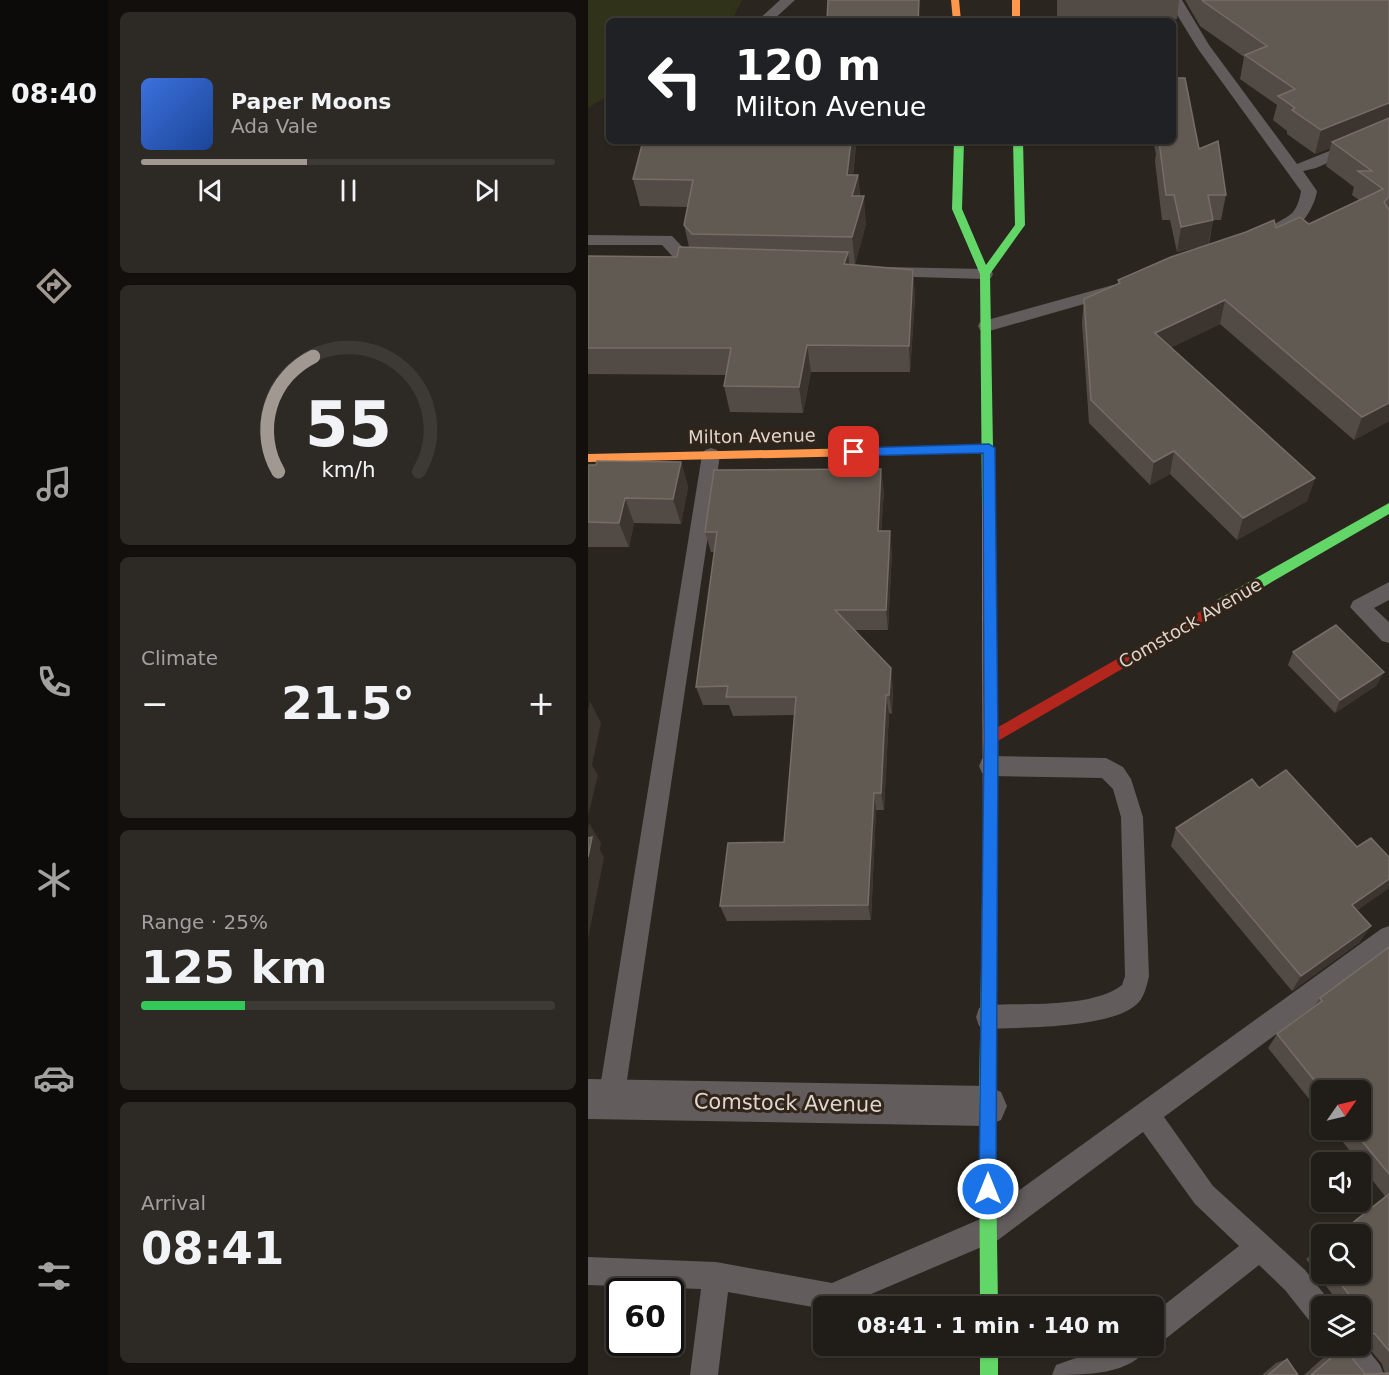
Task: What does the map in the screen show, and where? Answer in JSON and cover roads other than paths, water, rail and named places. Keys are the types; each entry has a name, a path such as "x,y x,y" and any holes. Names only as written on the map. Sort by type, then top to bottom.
{"main road":[{"path":"955,0 957,18"},
{"path":"1016,0 1016,18"},
{"path":"959,144 957,209 985,274 991,738 987,1017 989,1296"},
{"path":"985,274 1020,225 1018,144"},
{"name":"Milton Avenue","path":"588,458 989,448"},
{"name":"Comstock Avenue","path":"991,738 1389,508"},
{"path":"989,1356 989,1375"}],"street":[{"name":"Comstock Avenue","path":"600,1099 987,1106"}],"lane":[{"path":"767,18 788,0"},
{"path":"1174,0 1203,46 1309,191 1308,205 1294,223 1260,238"},
{"path":"1293,169 1311,165 1389,131"},
{"path":"588,240 666,240 694,268 717,269"},
{"path":"873,272 985,274"},
{"path":"986,326 1127,285"},
{"path":"600,1099 711,455"},
{"path":"1389,590 1360,607 1389,635"},
{"path":"987,1017 1093,1010 1115,1005 1131,994 1137,976 1132,817 1124,786 1115,774 1106,768 990,766"},
{"path":"588,1271 716,1276 832,1297 988,1230 1389,937"},
{"path":"1147,1114 1204,1195 1294,1280 1311,1301"},
{"path":"1164,1322 1260,1248"},
{"path":"704,1375 716,1276"},
{"path":"1066,1375 1121,1356"},
{"path":"1355,1356 1370,1375"}]}
